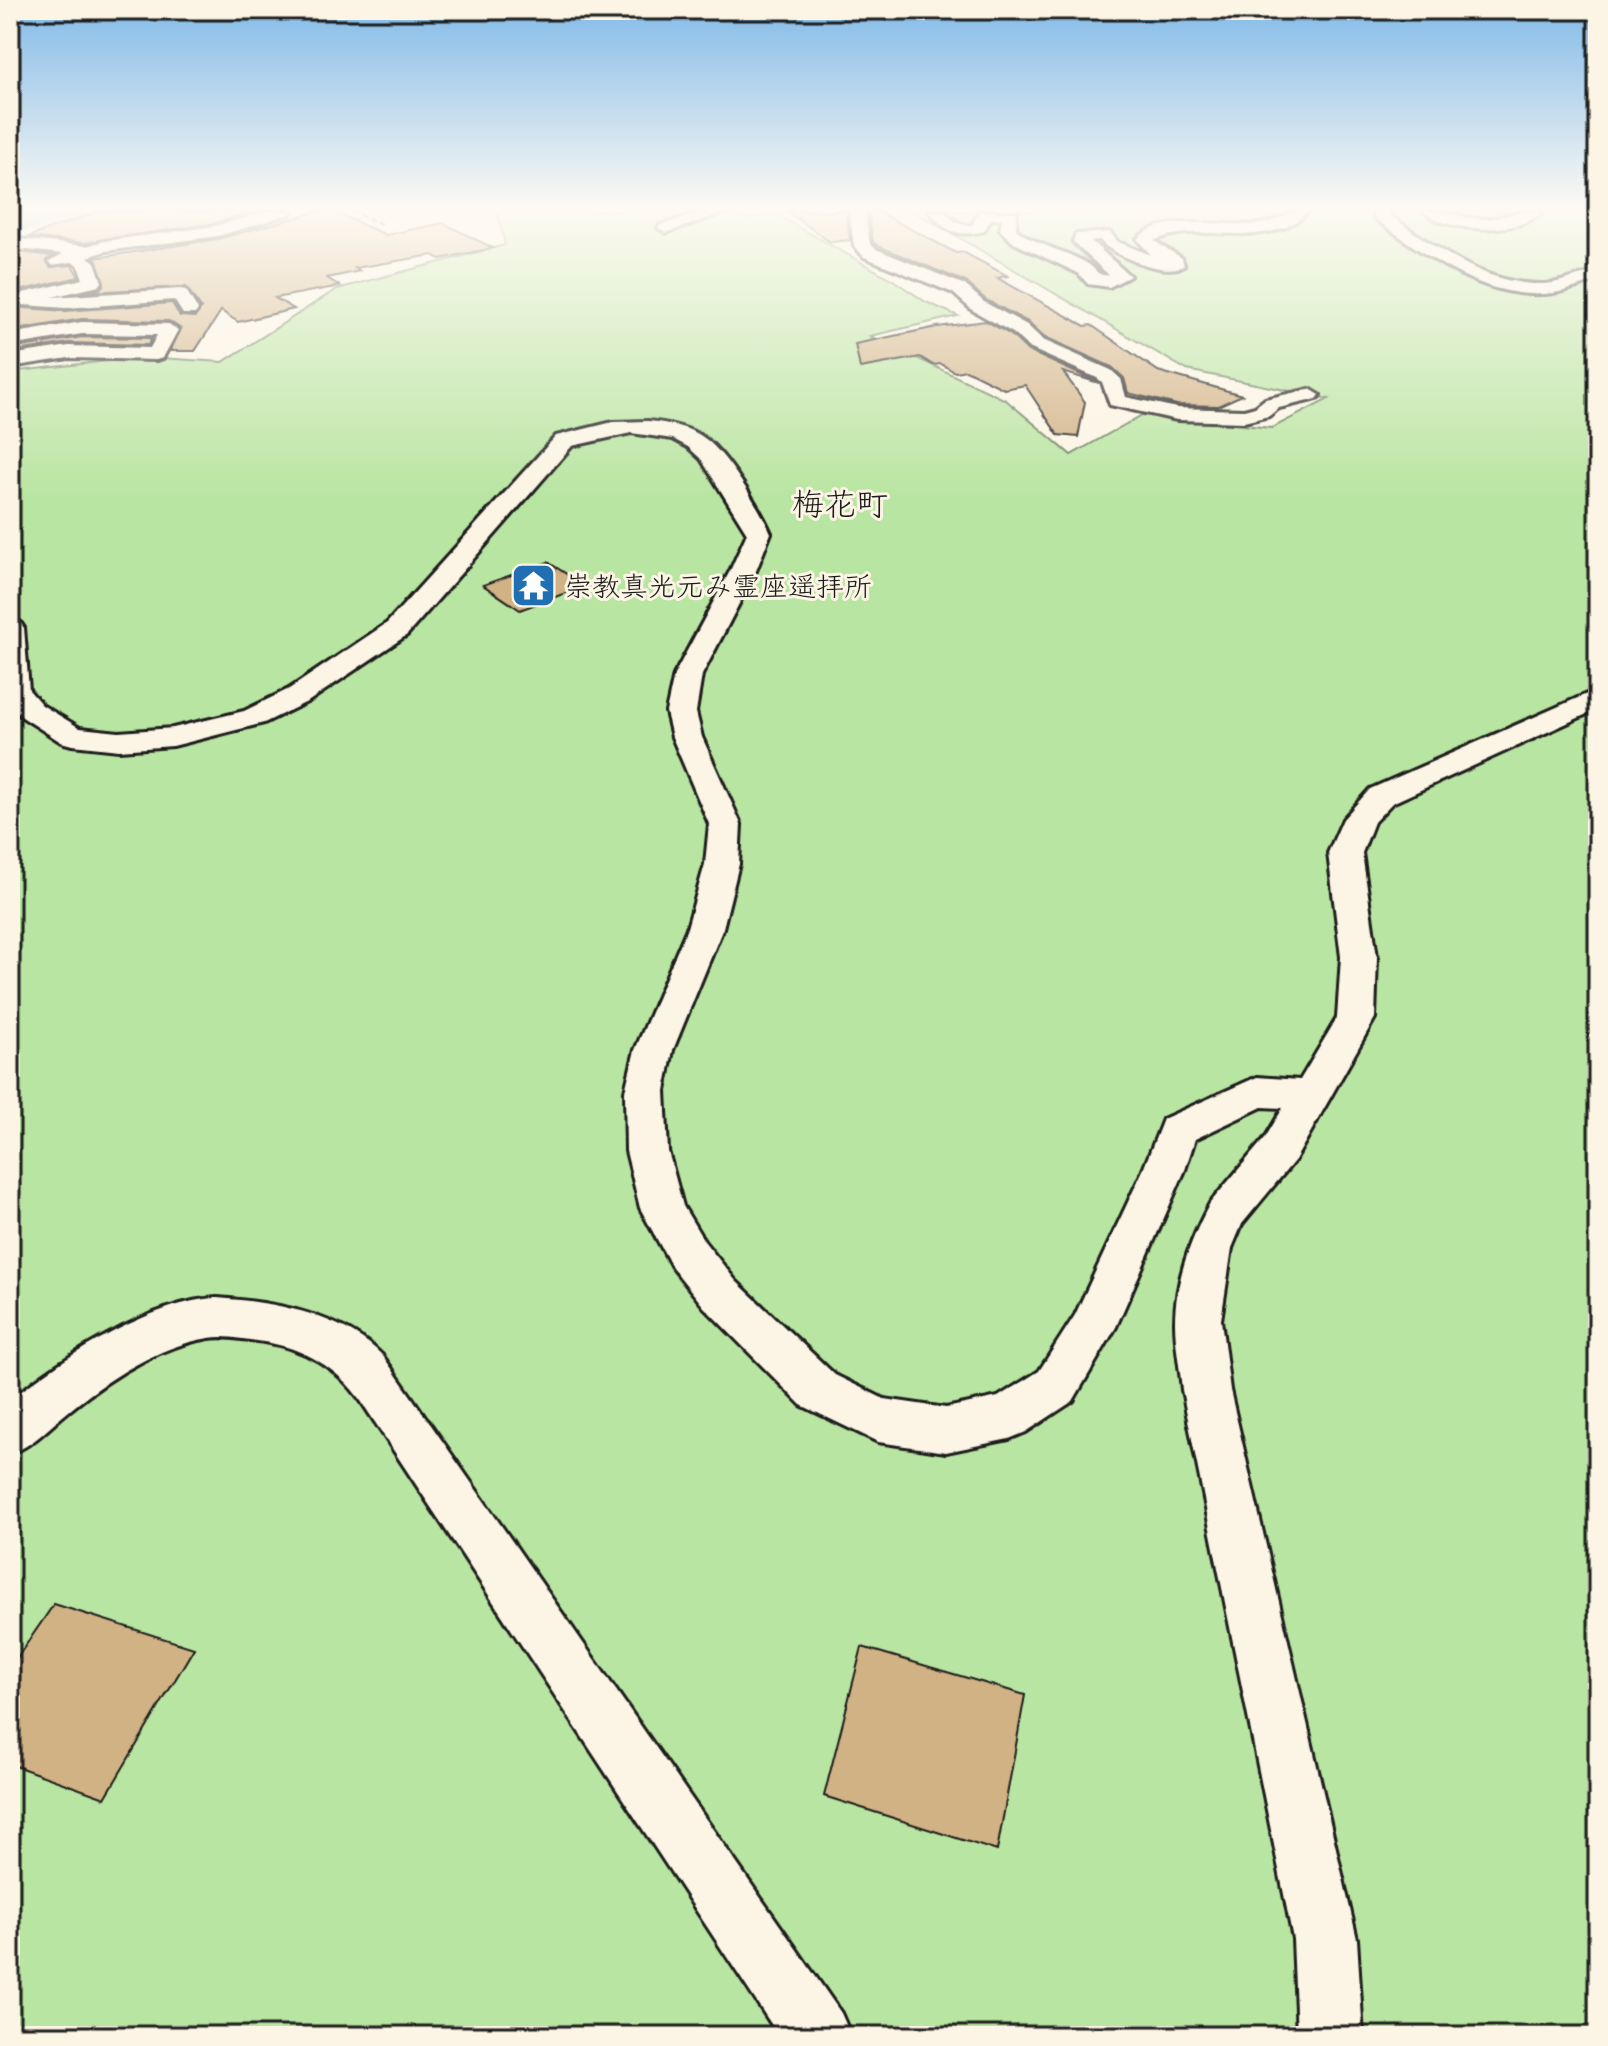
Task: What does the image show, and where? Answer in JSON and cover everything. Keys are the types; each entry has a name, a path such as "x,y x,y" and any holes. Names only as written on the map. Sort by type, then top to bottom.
{"street":[{"path":"10,321 187,306"},
{"path":"979,306 1020,329 1036,344 1104,374 1111,379 1117,401 1177,414 1244,416 1262,412 1272,403 1310,395"},
{"path":"10,340 82,328 169,330 156,354 69,352 10,361"},
{"path":"10,628 15,691 32,711 72,736 119,741 173,737 215,728 254,717 299,695 397,629 564,441 586,433 631,427 681,434 699,443 752,515 759,533 743,571 688,675 681,712 687,737 725,824 722,864 705,928 654,1050 645,1091 647,1151 662,1208 688,1254 720,1294 818,1390 878,1420 946,1430 1009,1417 1056,1386 1093,1327 1164,1170 1177,1130 1257,1092 1311,1095"},
{"path":"1330,2036 1325,1939 1206,1390 1198,1320 1210,1248 1225,1215 1280,1149 1356,1018 1359,957 1345,853 1359,819 1381,796 1598,698"},
{"path":"10,1432 40,1404 100,1364 158,1333 213,1318 270,1322 316,1335 357,1361 399,1416 818,2036"}],"green space":[{"path":"310,306 936,306 958,316 870,336 1006,400 1071,455 1142,415 1272,428 1329,399 1187,370 1078,306 1598,306 1598,2036 10,2036 10,372 143,357 223,362"}],"building":[{"path":"174,306 180,316 195,317 201,308 290,306 294,309 238,322 221,311 195,351 170,351 181,329 169,321 82,319 10,331 10,307 66,311"},
{"path":"998,306 1049,306 1085,326 1091,325 1158,371 1242,395 1218,406 1177,405 1128,393 1124,378 1112,367 1045,337 1028,322"},
{"path":"986,321 1011,335 1028,351 1099,383 1063,372 1085,402 1078,437 1058,435 1025,385 1004,389 966,370 955,372 920,357 860,368 855,344 937,327"},
{"path":"82,337 152,338 148,345 69,343 10,352 10,349"},
{"path":"548,562 585,586 520,610 483,585"},
{"path":"54,1604 194,1648 105,1798 10,1764 10,1668"},
{"path":"862,1647 1025,1695 997,1851 824,1796"}],"place":[{"name":"崇教真光元み霊座遥拝所","path":"533,586"}],"district":[{"name":"梅花町","path":"840,504"}]}
